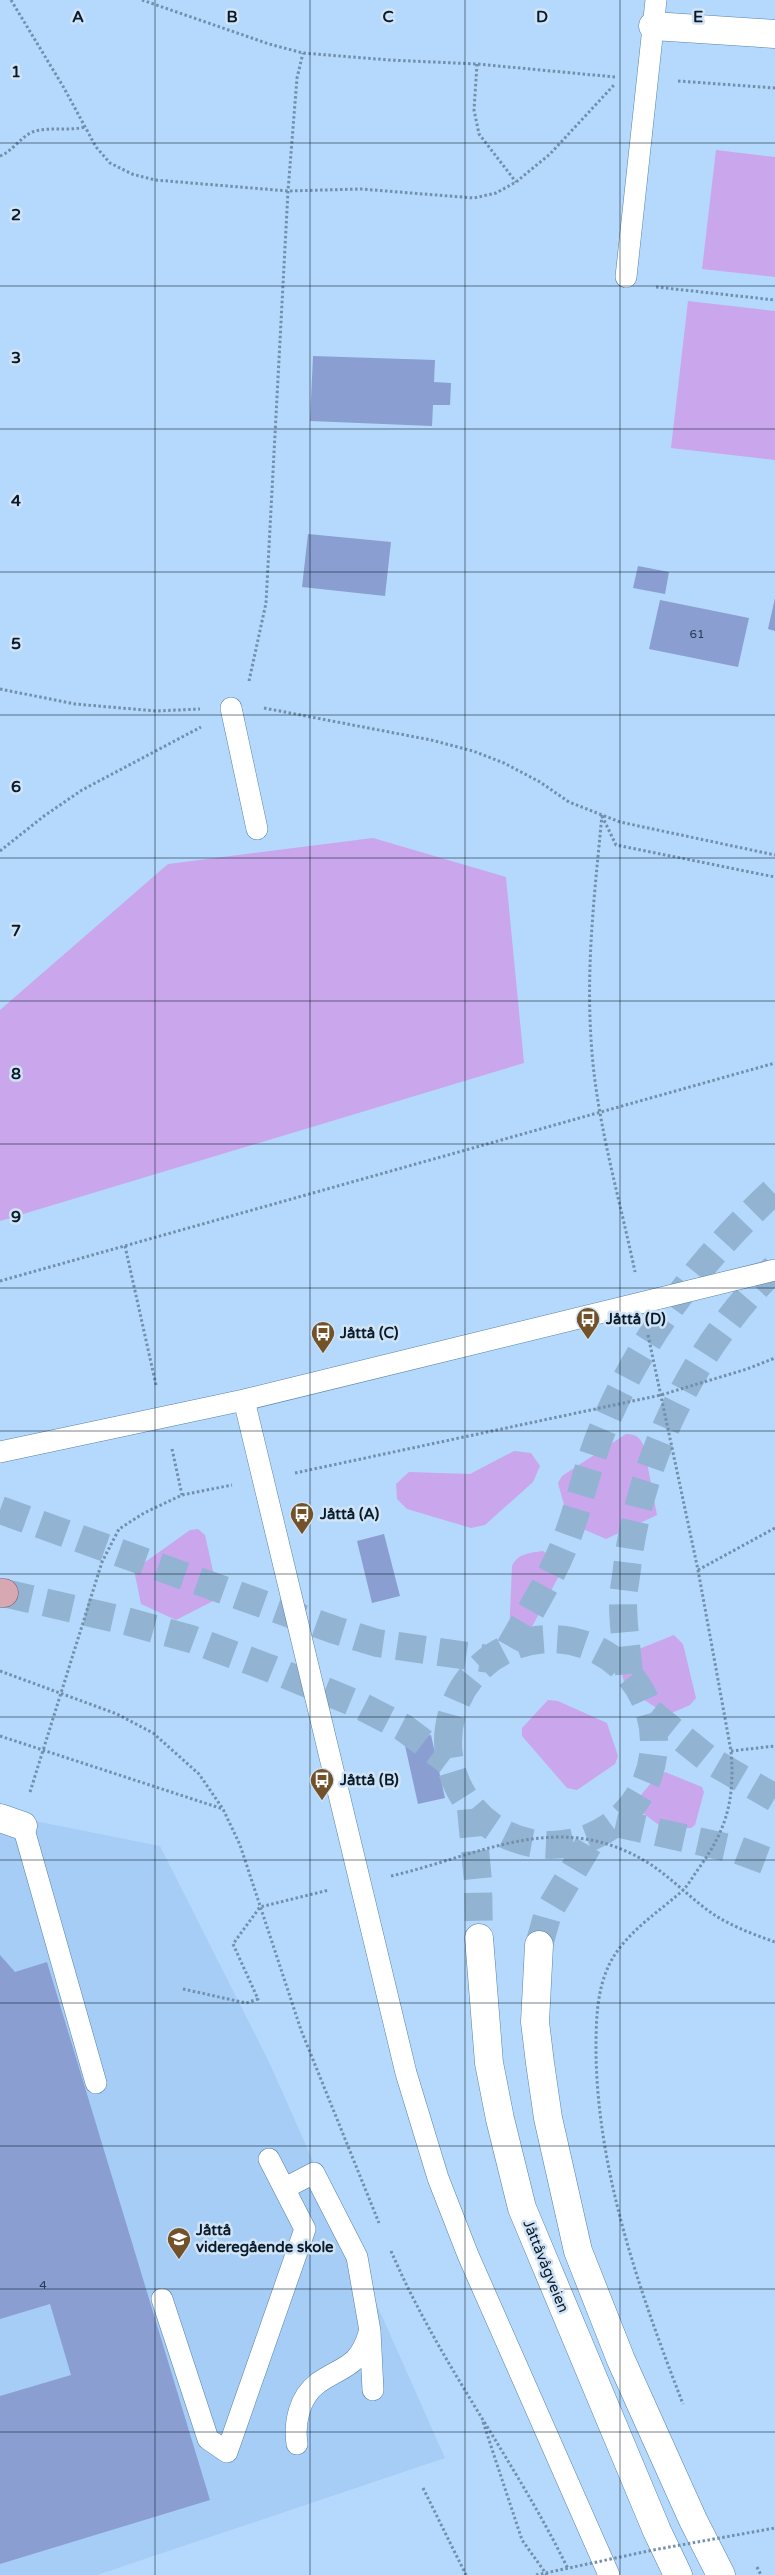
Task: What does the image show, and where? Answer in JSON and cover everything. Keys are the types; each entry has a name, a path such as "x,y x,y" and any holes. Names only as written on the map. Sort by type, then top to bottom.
{"street":[{"path":"654,13 775,34"},
{"name":"Jåttåvågveien","path":"479,1938 489,2063 500,2119 522,2208 657,2531 678,2575"},
{"path":"539,1945 535,2022 540,2063 548,2118 578,2251 621,2360 721,2575"}],"lane":[{"path":"626,277 654,13"},
{"path":"231,708 256,829"},
{"path":"0,1452 244,1400 775,1270"},
{"path":"244,1400 404,2064 438,2178 468,2255 609,2575"},
{"path":"11,1822 96,2083"},
{"path":"162,2299 208,2439 226,2452 305,2229 269,2159"},
{"path":"285,2188 314,2173 356,2258 370,2331 374,2390 364,2379 357,2375 332,2376"},
{"path":"297,2444 295,2431 304,2398 317,2384 347,2368 358,2357 370,2331"}],"path":[{"path":"11,0 96,147 110,163 132,174 155,180 288,191 361,189 474,198 496,193 516,182 550,154 596,102 622,78 477,64 389,60 303,53 270,44 142,0"},
{"path":"0,851 44,816 82,790 189,734 231,708 249,682 266,603 288,191 297,78 303,53"},
{"path":"477,64 474,110 479,134 516,182"},
{"path":"647,79 775,88"},
{"path":"0,156 34,131 73,130 85,127"},
{"path":"626,277 650,287 775,300"},
{"path":"0,689 75,704 156,711 272,708 431,740 473,751 504,763 540,782 569,802 602,815 628,823 775,855"},
{"path":"602,815 616,845 775,877"},
{"path":"602,815 589,966 591,1039 601,1113 634,1268"},
{"path":"0,1281 775,1063"},
{"path":"125,1246 154,1376"},
{"path":"652,1350 698,1570 731,1751 733,1781 728,1812 716,1841 683,1891 628,1939 610,1964 600,1993 596,2028 599,2108 612,2183 642,2290 684,2406"},
{"path":"310,1470 662,1395 747,1369 775,1358"},
{"path":"173,1456 182,1495"},
{"path":"28,1799 102,1562 119,1529 182,1495 228,1486"},
{"path":"698,1570 775,1528"},
{"path":"0,1671 117,1714 153,1733 199,1774 223,1809 240,1845 301,2030 349,2154 380,2226"},
{"path":"0,1736 223,1809"},
{"path":"731,1751 775,1746"},
{"path":"397,1875 500,1844 560,1837 589,1838 613,1846 650,1864 717,1916 775,1942"},
{"path":"183,1989 246,2003 258,1999 233,1944 260,1907 322,1892"},
{"path":"388,2244 412,2299 546,2523 571,2575"},
{"path":"481,2414 522,2540 547,2575"},
{"path":"423,2488 466,2575"},
{"path":"737,2526 745,2542"},
{"path":"536,2575 652,2550 775,2528"},
{"path":"753,2559 761,2575"}],"shaded area":[{"path":"716,150 775,157 775,277 702,269"},
{"path":"688,301 775,311 775,460 671,448"},
{"path":"373,838 506,877 524,1063 0,1221 0,1010 168,864"},
{"path":"626,1434 637,1437 644,1447 657,1515 606,1539 569,1523 558,1483 562,1476"},
{"path":"514,1451 531,1453 540,1466 533,1482 485,1525 471,1528 407,1509 397,1499 396,1484 409,1472 470,1474"},
{"path":"198,1529 205,1535 219,1598 176,1620 141,1604 134,1570 190,1530"},
{"path":"543,1551 558,1561 561,1572 525,1640 509,1638 512,1566 521,1556"},
{"path":"674,1635 683,1644 696,1698 690,1705 667,1715 625,1687 619,1661 624,1655"},
{"path":"548,1700 558,1701 607,1723 618,1756 615,1764 577,1790 567,1788 522,1736 522,1728"},
{"path":"665,1772 702,1787 704,1792 695,1825 691,1828 663,1828 636,1808 635,1802 657,1776"},
{"name":"Jåttå videregående skole","path":"0,1814 160,1846 269,2062 445,2458 97,2575 0,2575"}],"building":[{"path":"313,356 435,360 434,382 451,383 450,405 433,405 432,426 310,421"},
{"path":"308,534 391,542 385,596 302,587"},
{"path":"638,566 669,572 665,594 633,588"},
{"path":"775,598 775,631 768,629"},
{"path":"660,600 749,618 738,667 649,649"},
{"path":"384,1534 400,1596 372,1603 357,1541"},
{"path":"431,1735 445,1798 418,1804 404,1741"},
{"path":"0,1955 15,1972 47,1962 210,2500 0,2564 0,2396 71,2375 50,2304 0,2319"}],"tunnel":[{"path":"510,1647 553,1570 570,1529 597,1442 636,1361 655,1330 699,1271 748,1216 775,1190"},
{"path":"629,1674 624,1620 624,1589 634,1527 644,1486 658,1445 696,1368 720,1332 746,1299 775,1268"},
{"path":"0,1510 335,1630 377,1643 489,1659"},
{"path":"4,1593 122,1620 191,1639 269,1668 357,1704 404,1728 448,1761"},
{"path":"541,1639 561,1639 591,1646 617,1662 631,1676 647,1702 654,1732 654,1742 654,1752 647,1782 631,1808 617,1822 591,1838 561,1845 541,1845 511,1838 485,1822 471,1808 455,1782 448,1752 448,1732 455,1702 471,1676 485,1662 511,1646 541,1639"},
{"path":"651,1713 708,1759 775,1798"},
{"path":"471,1809 478,1881 479,1938"},
{"path":"616,1823 738,1850 775,1864"},
{"path":"539,1945 548,1913 593,1837"}],"place":[{"name":"Jåttå (D)","path":"588,1340"},
{"name":"Jåttå (C)","path":"323,1354"},
{"name":"Jåttå (A)","path":"302,1535"},
{"name":"Jåttå (B)","path":"322,1801"},
{"name":"Jåttå videregående skole","path":"179,2260"}]}
